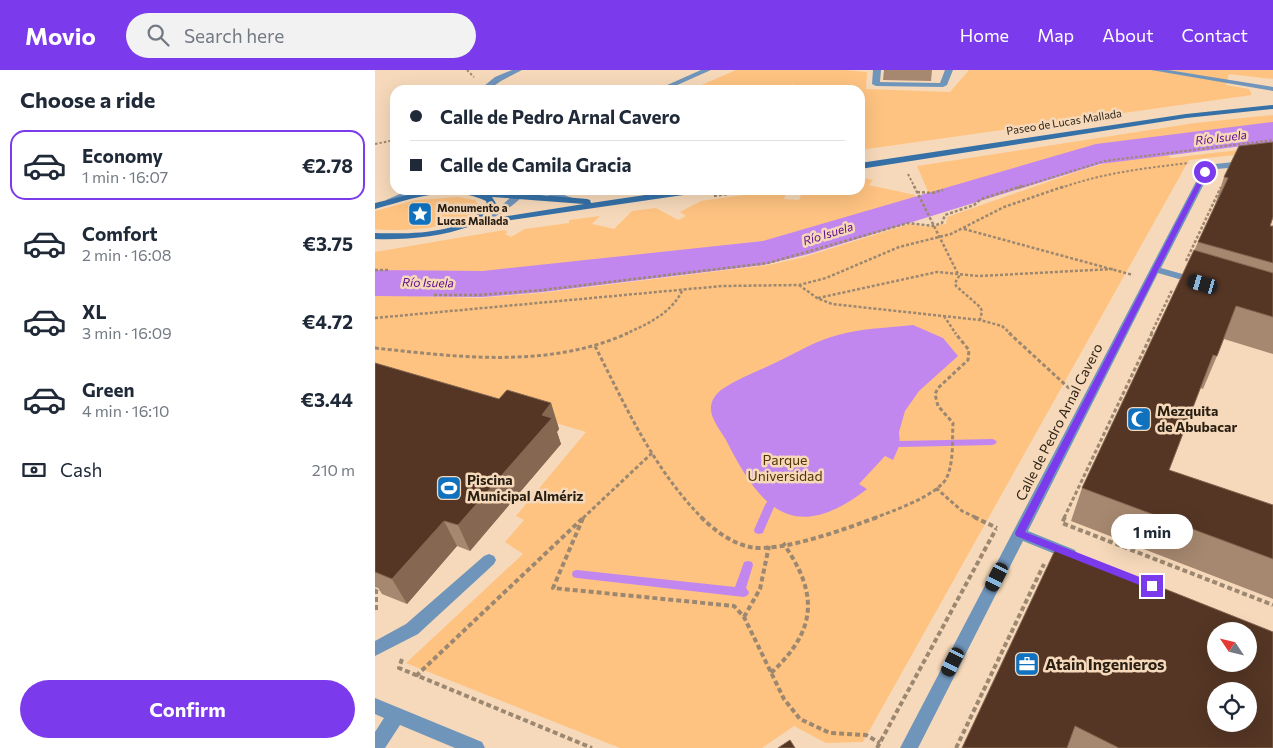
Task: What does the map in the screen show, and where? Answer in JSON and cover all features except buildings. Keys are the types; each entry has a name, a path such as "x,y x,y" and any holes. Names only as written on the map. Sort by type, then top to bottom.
{"main road":[{"name":"Paseo de Lucas Mallada","path":"865,165 1186,116 1273,107"},
{"path":"375,206 391,200 421,195"},
{"path":"457,227 480,218 488,212 492,205 490,199 479,195"},
{"path":"535,195 607,204"},
{"path":"394,237 419,235 457,227 665,195"}],"street":[{"path":"490,85 518,70"},
{"path":"672,85 707,70"},
{"path":"877,70 876,84 943,85 949,70"},
{"path":"1155,70 1273,89"},
{"path":"1195,70 1219,72 1273,82"},
{"name":"Calle de Pedro Arnal Cavero","path":"909,748 1205,172 1215,167 1273,161"},
{"path":"391,200 404,195"},
{"path":"480,218 505,206 519,195"},
{"path":"554,195 576,201"},
{"path":"377,237 394,237"},
{"path":"1155,269 1203,284"},
{"path":"1019,533 1083,559"},
{"path":"375,649 412,629 489,560"},
{"path":"375,706 477,748"},
{"path":"375,747 397,715"}],"path":[{"path":"434,295 479,295 542,290 731,268 802,255 908,223 932,225 944,222 945,215 974,205 981,199 1104,161 1273,140"},
{"path":"375,144 390,141"},
{"path":"375,318 683,289 753,285 799,285 826,278 899,248 939,238 964,229 1004,207 1083,180 1133,170 1194,163"},
{"path":"905,166 932,225 959,276"},
{"path":"1183,268 1223,182"},
{"path":"916,192 932,193 943,190"},
{"path":"964,229 1134,275"},
{"path":"817,298 937,272 959,276 997,276 1113,269"},
{"path":"375,270 388,270"},
{"path":"959,276 955,283 956,286 982,311 980,320"},
{"path":"799,285 817,298 832,304 980,320 1002,326 1071,390"},
{"path":"1180,290 1173,288 1062,523 1273,605"},
{"path":"375,348 499,358 561,353 609,342 651,321 674,305 683,289"},
{"path":"595,346 662,472 710,525 744,546 759,548 783,544 876,518 936,488 949,474 953,421 939,406 935,394 969,360 969,350 946,322 944,316"},
{"path":"416,676 652,453"},
{"path":"936,488 962,511 997,528"},
{"path":"583,518 553,588 734,606 744,617 783,699 800,719 830,733 866,735 880,743"},
{"path":"771,673 797,647 807,625 810,606 802,570 796,559 783,544"},
{"path":"744,617 760,589 769,546"},
{"path":"956,748 1043,564 1051,567"},
{"path":"375,585 379,586 376,591 376,610"},
{"path":"406,654 399,668 592,748"}],"green space":[{"path":"736,70 845,70 867,72 866,89 950,92 969,70 1273,70 1273,79 1229,74 1226,85 1249,89 1252,95 865,149 865,85 702,85"},
{"path":"1273,115 1273,126 1089,149 930,196 917,166 1195,123"},
{"name":"Parque Universidad","path":"1273,146 1273,151 1189,160 863,742 826,743 794,726 762,748 620,748 406,663 523,554 505,542 524,520 516,516 586,432 512,410 375,376 375,295 478,298 541,293 769,265 804,257 909,224 927,227 946,224 947,217 1106,163 1166,154 1171,158"},
{"path":"865,178 873,180 869,185 915,195 913,201 789,239 727,250 487,275 375,272 375,252 504,230 508,232 505,234 511,237 525,229 569,223 569,220 600,216 592,224 614,229 632,211 656,208 678,220 686,216 680,212 701,201 743,195 786,195 784,199 799,200 801,195 865,195"},
{"path":"458,197 475,200 480,207 473,214 462,220 448,224 415,229 375,229 375,211 416,200"}],"shaded area":[{"path":"913,325 943,338 958,356 919,391 905,411 899,432 900,444 893,460 885,456 859,484 867,489 841,506 819,515 800,517 782,512 767,501 753,485 739,464 715,422 711,407 717,394 737,380 830,337 875,328"}],"waterway":[{"name":"Río Isuela","path":"375,283 483,284 543,279 763,253 795,246 1096,154 1273,132"},
{"path":"900,444 992,442"},
{"path":"759,530 770,505"},
{"path":"739,591 748,565"},
{"path":"577,574 739,591"},
{"path":"739,591 744,592"}],"place":[{"name":"Monumento a Lucas Mallada","path":"420,214"},
{"name":"Mezquita de Abubacar","path":"1139,419"},
{"name":"Piscina Municipal Almériz","path":"449,488"},
{"name":"Atain Ingenieros","path":"1027,664"}],"route":[{"path":"1152,586 1019,533 1205,172"}]}
